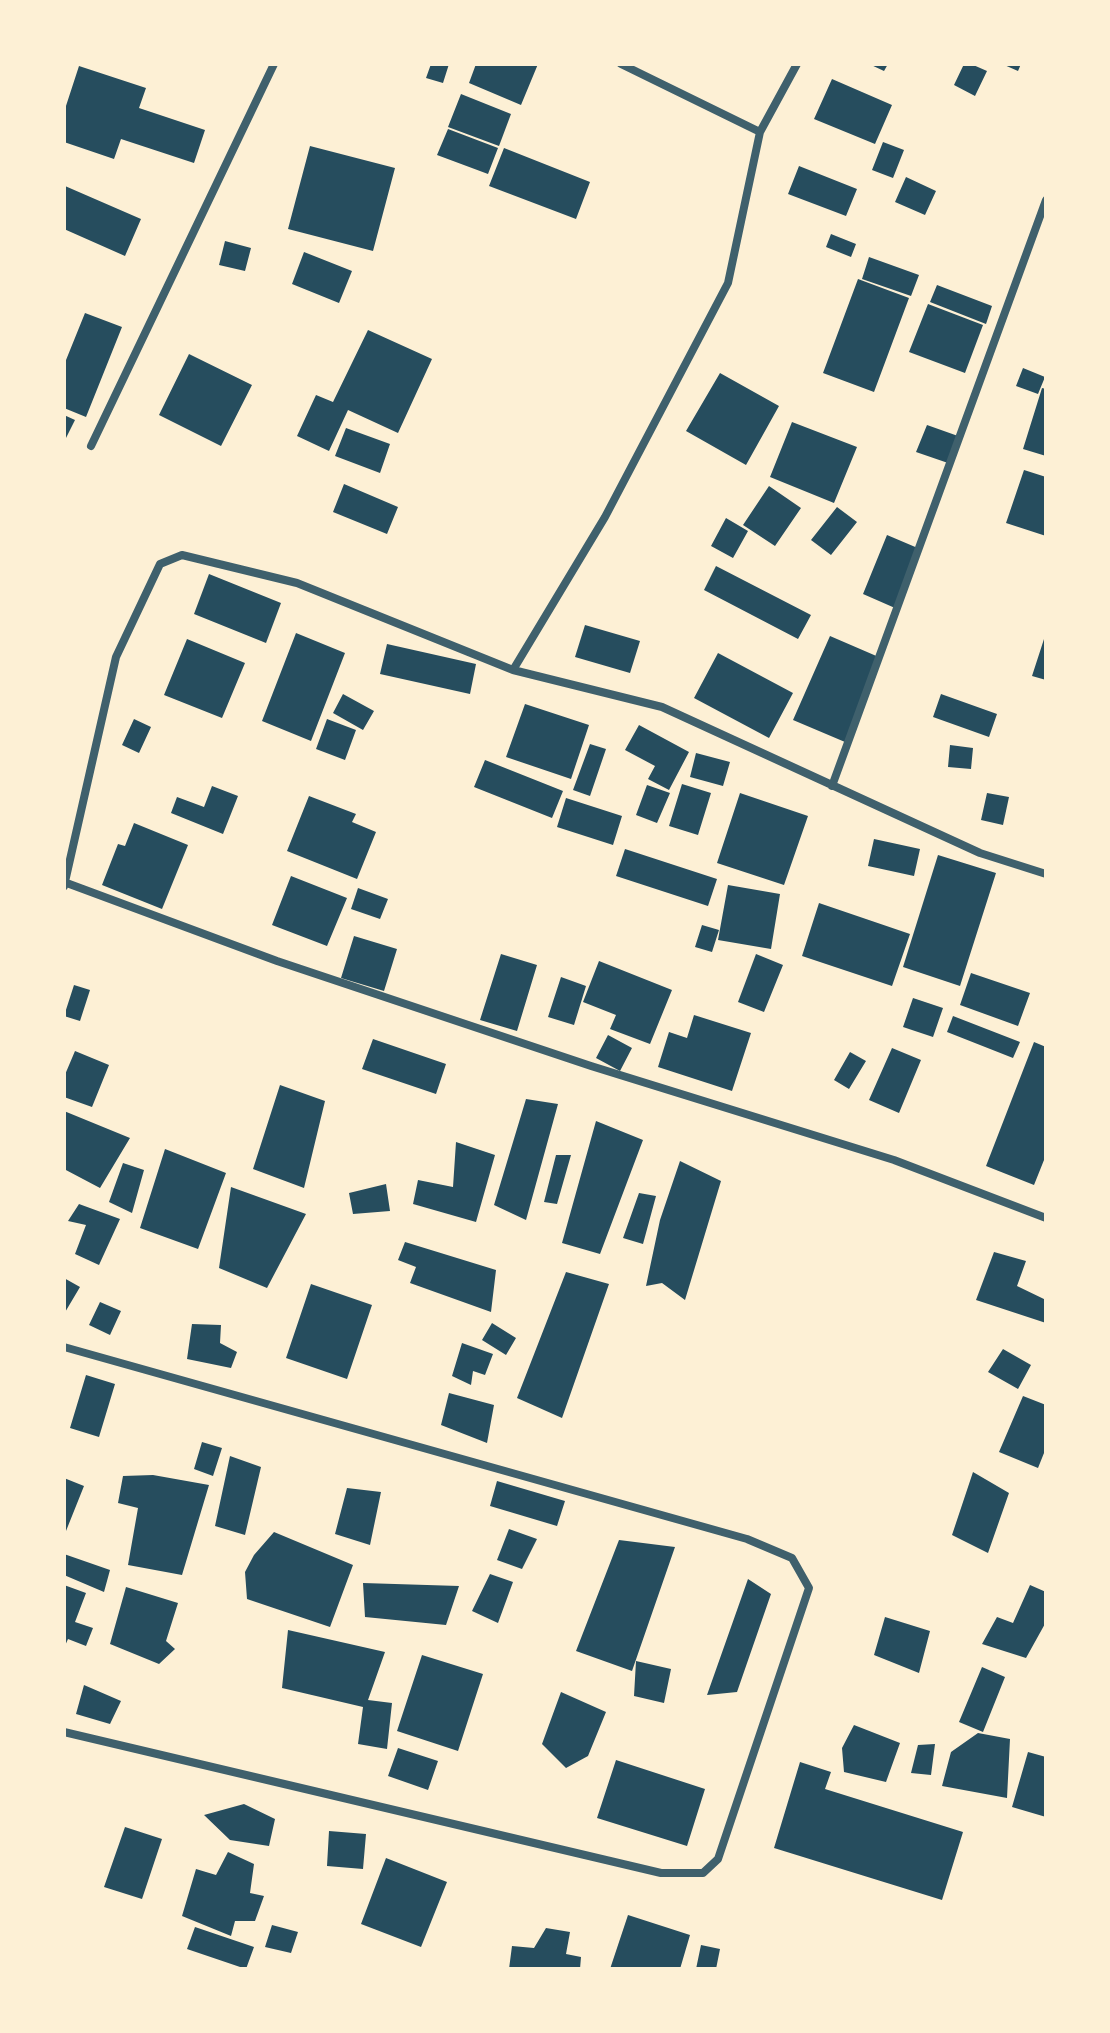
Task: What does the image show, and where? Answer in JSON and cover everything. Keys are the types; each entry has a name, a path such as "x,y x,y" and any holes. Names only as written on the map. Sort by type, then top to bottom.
{"street":[{"path":"91,446 274,64"},
{"path":"621,64 760,132"},
{"path":"513,670 605,517 728,283 760,132 797,64"},
{"path":"832,786 1046,200"},
{"path":"1046,874 980,853 662,707 513,670 297,583 182,555 160,564 116,657 64,883 277,961 591,1066 894,1160 1046,1218"},
{"path":"64,1347 747,1539 792,1558 809,1588 718,1859 703,1873 661,1873 64,1732"}],"building":[{"path":"431,64 449,64 443,83 426,78"},
{"path":"476,64 538,64 521,105 469,83"},
{"path":"869,64 888,64 884,71"},
{"path":"964,64 987,71 975,96 954,85"},
{"path":"1002,64 1021,64 1018,71"},
{"path":"79,66 146,88 139,108 205,130 194,163 121,139 114,159 64,142 64,112"},
{"path":"832,79 892,105 875,144 814,119"},
{"path":"461,94 511,114 499,146 448,127"},
{"path":"448,129 498,148 488,174 437,155"},
{"path":"883,142 904,150 893,178 872,170"},
{"path":"310,146 395,168 373,251 288,229"},
{"path":"504,148 590,182 576,219 489,186"},
{"path":"799,166 857,189 846,216 788,194"},
{"path":"906,177 936,191 925,215 895,202"},
{"path":"65,186 141,219 125,256 64,229"},
{"path":"831,234 856,244 851,257 826,247"},
{"path":"225,241 251,248 245,271 219,265"},
{"path":"304,252 352,271 339,303 292,284"},
{"path":"869,257 919,275 911,296 862,279"},
{"path":"858,279 909,298 874,392 823,373"},
{"path":"937,285 992,306 986,324 930,302"},
{"path":"928,304 983,325 965,373 909,352"},
{"path":"85,313 122,327 86,417 64,408 64,365"},
{"path":"368,330 432,359 398,433 348,410 329,451 297,436 316,395 333,402"},
{"path":"189,354 252,385 221,446 159,415"},
{"path":"1023,368 1045,377 1038,394 1016,386"},
{"path":"720,373 779,406 746,465 686,431"},
{"path":"1042,388 1046,389 1046,456 1023,449"},
{"path":"64,415 75,420 64,442"},
{"path":"792,422 857,447 834,503 770,477"},
{"path":"927,425 958,436 948,463 916,452"},
{"path":"346,428 390,444 380,473 335,456"},
{"path":"1024,470 1046,477 1046,536 1006,523"},
{"path":"344,484 398,507 387,534 333,512"},
{"path":"769,486 801,508 775,546 743,525"},
{"path":"837,507 857,522 831,555 811,540"},
{"path":"726,518 748,531 733,558 711,546"},
{"path":"887,535 920,549 895,608 863,594"},
{"path":"716,566 811,615 798,639 704,590"},
{"path":"209,574 281,603 266,643 194,614"},
{"path":"585,625 640,641 630,673 575,657"},
{"path":"296,633 345,653 311,741 262,721"},
{"path":"830,636 881,658 845,742 793,720"},
{"path":"187,639 245,663 222,718 164,695"},
{"path":"1046,640 1046,680 1032,676"},
{"path":"387,644 476,664 470,694 380,674"},
{"path":"718,653 793,693 769,738 694,698"},
{"path":"343,694 374,711 363,730 333,713"},
{"path":"941,694 997,714 989,737 933,717"},
{"path":"525,704 589,725 571,779 506,757"},
{"path":"134,719 151,727 139,753 122,745"},
{"path":"327,719 356,730 345,760 316,749"},
{"path":"639,725 689,752 669,790 648,779 655,766 625,750"},
{"path":"590,744 606,749 590,796 573,790"},
{"path":"950,745 973,748 971,769 948,767"},
{"path":"696,753 730,762 723,786 690,777"},
{"path":"485,760 563,791 552,818 474,787"},
{"path":"682,784 711,793 698,835 669,826"},
{"path":"647,785 670,793 657,823 636,815"},
{"path":"212,786 238,796 223,834 171,813 177,797 204,807"},
{"path":"740,793 808,816 784,885 717,863"},
{"path":"987,793 1009,797 1003,825 981,820"},
{"path":"309,796 356,814 352,822 376,832 357,879 287,851"},
{"path":"566,798 622,816 613,845 557,827"},
{"path":"134,823 188,845 162,909 102,885 118,844 125,846"},
{"path":"874,839 920,849 914,876 868,866"},
{"path":"625,849 717,879 708,906 616,876"},
{"path":"938,855 996,873 960,986 903,967"},
{"path":"291,876 347,898 327,946 272,925"},
{"path":"728,885 780,894 771,949 718,940"},
{"path":"358,888 388,899 380,919 351,909"},
{"path":"819,903 910,934 892,986 802,956"},
{"path":"702,925 719,930 712,952 695,947"},
{"path":"354,936 397,949 384,991 341,978"},
{"path":"501,954 537,965 517,1031 480,1020"},
{"path":"756,954 783,965 764,1012 738,1002"},
{"path":"599,961 672,990 650,1044 610,1029 616,1015 583,1002"},
{"path":"971,973 1030,993 1018,1026 960,1005"},
{"path":"561,977 586,986 574,1025 548,1017"},
{"path":"74,985 90,990 80,1021 64,1016"},
{"path":"913,998 943,1008 933,1037 903,1027"},
{"path":"694,1015 751,1033 732,1091 658,1067 669,1032 687,1038"},
{"path":"953,1016 1020,1042 1013,1058 947,1032"},
{"path":"608,1035 632,1048 620,1071 596,1058"},
{"path":"373,1039 446,1064 436,1094 362,1069"},
{"path":"1034,1042 1046,1047 1046,1155 1034,1185 986,1166"},
{"path":"892,1048 921,1060 899,1113 869,1100"},
{"path":"75,1051 109,1065 92,1107 64,1097 64,1077"},
{"path":"850,1052 866,1061 849,1089 834,1080"},
{"path":"280,1085 325,1101 304,1188 253,1169"},
{"path":"526,1099 558,1104 526,1220 494,1205"},
{"path":"64,1111 130,1138 100,1188 64,1169"},
{"path":"596,1121 643,1140 600,1254 562,1243"},
{"path":"456,1142 495,1155 476,1222 413,1204 418,1180 453,1187"},
{"path":"165,1149 226,1173 198,1249 140,1228"},
{"path":"556,1155 571,1155 557,1204 544,1202"},
{"path":"680,1161 721,1181 685,1300 662,1283 646,1286 660,1220"},
{"path":"123,1163 144,1170 132,1213 109,1202"},
{"path":"386,1184 390,1211 353,1214 349,1193"},
{"path":"231,1187 306,1214 267,1288 219,1268"},
{"path":"639,1193 656,1196 643,1244 623,1238"},
{"path":"79,1204 120,1219 99,1265 75,1254 86,1225 68,1221"},
{"path":"405,1242 496,1270 491,1312 410,1283 416,1267 398,1260"},
{"path":"994,1252 1026,1261 1017,1286 1046,1300 1046,1323 976,1300"},
{"path":"566,1272 609,1284 562,1418 517,1398"},
{"path":"64,1278 80,1287 64,1314"},
{"path":"311,1284 372,1305 347,1379 286,1358"},
{"path":"100,1302 121,1311 110,1335 89,1325"},
{"path":"492,1323 516,1338 506,1355 482,1340"},
{"path":"192,1324 221,1325 220,1343 237,1352 231,1368 187,1359"},
{"path":"462,1343 493,1354 485,1375 473,1371 471,1385 452,1376"},
{"path":"1003,1349 1031,1365 1018,1389 988,1372"},
{"path":"86,1375 115,1384 99,1437 70,1428"},
{"path":"449,1393 494,1405 487,1443 441,1425"},
{"path":"1023,1396 1046,1405 1046,1448 1038,1468 999,1452"},
{"path":"202,1442 222,1448 213,1476 194,1469"},
{"path":"230,1456 261,1467 245,1535 215,1526"},
{"path":"973,1472 1009,1493 988,1553 952,1535"},
{"path":"153,1475 209,1485 182,1575 128,1565 138,1508 118,1503 123,1476"},
{"path":"64,1478 84,1486 64,1536"},
{"path":"497,1481 565,1501 557,1526 490,1506"},
{"path":"347,1488 381,1492 370,1545 335,1534"},
{"path":"509,1529 537,1539 522,1569 497,1560"},
{"path":"274,1532 353,1565 330,1627 247,1599 245,1572 254,1555"},
{"path":"619,1540 675,1547 632,1671 576,1651"},
{"path":"64,1554 110,1570 104,1592 64,1575"},
{"path":"490,1574 513,1582 498,1623 472,1611"},
{"path":"748,1579 771,1594 737,1692 707,1695"},
{"path":"363,1583 459,1586 446,1625 365,1617"},
{"path":"64,1585 86,1593 75,1622 93,1628 86,1646 68,1639 64,1648"},
{"path":"1030,1585 1046,1592 1046,1622 1026,1658 982,1644 997,1617 1013,1623"},
{"path":"126,1587 178,1603 166,1641 175,1649 159,1664 110,1644"},
{"path":"885,1617 930,1631 919,1673 874,1655"},
{"path":"288,1630 385,1652 368,1700 392,1703 387,1749 358,1744 363,1707 282,1688"},
{"path":"422,1655 483,1674 458,1751 397,1731"},
{"path":"636,1661 671,1669 664,1703 634,1696"},
{"path":"982,1667 1005,1677 983,1732 959,1722"},
{"path":"84,1685 121,1701 110,1724 76,1714"},
{"path":"561,1692 606,1712 588,1756 566,1768 542,1744"},
{"path":"854,1725 900,1743 886,1782 844,1772 842,1748"},
{"path":"978,1733 1010,1739 1007,1798 942,1786 951,1752"},
{"path":"935,1744 931,1775 911,1773 918,1745"},
{"path":"398,1748 438,1761 428,1790 388,1776"},
{"path":"1028,1752 1046,1757 1046,1817 1012,1807"},
{"path":"616,1760 705,1789 687,1846 597,1818"},
{"path":"800,1762 831,1772 825,1789 963,1832 942,1900 774,1848"},
{"path":"244,1804 275,1819 269,1846 230,1840 204,1815"},
{"path":"125,1827 162,1839 142,1899 104,1887"},
{"path":"329,1831 366,1834 363,1869 327,1866"},
{"path":"228,1852 254,1864 250,1893 264,1896 255,1921 235,1921 231,1936 182,1916 196,1869 216,1875"},
{"path":"386,1858 447,1882 421,1947 361,1924"},
{"path":"628,1915 690,1935 680,1969 610,1969"},
{"path":"272,1925 298,1932 291,1953 265,1947"},
{"path":"195,1927 254,1947 246,1969 187,1949"},
{"path":"546,1928 570,1932 566,1954 581,1957 580,1969 509,1969 512,1946 534,1948"},
{"path":"701,1945 720,1949 716,1969 696,1969"}]}
